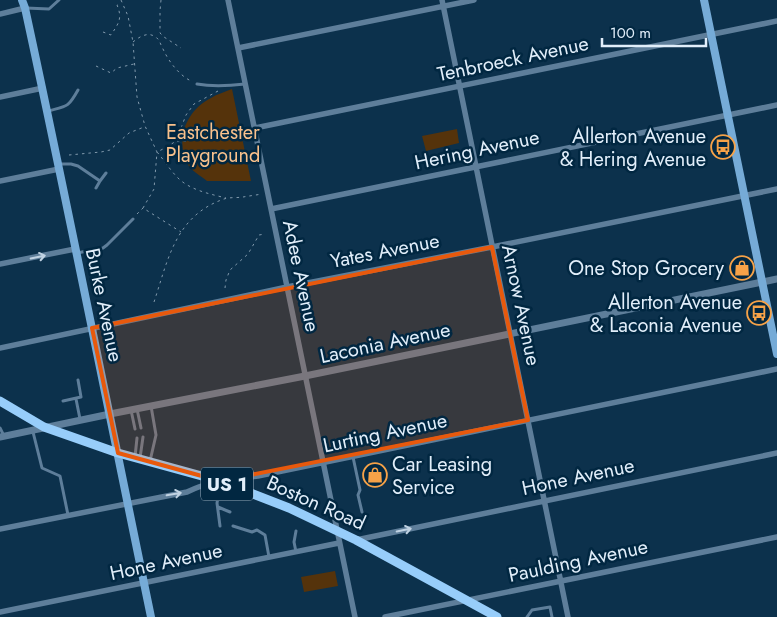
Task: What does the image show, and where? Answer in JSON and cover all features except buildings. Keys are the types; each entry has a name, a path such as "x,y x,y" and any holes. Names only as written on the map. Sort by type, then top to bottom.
{"main road":[{"name":"Burke Avenue","path":"22,0 47,111 151,617"},
{"path":"704,0 777,354"},
{"name":"Boston Road","path":"0,401 44,427 118,453 220,481 290,508 356,540 497,617"}],"street":[{"name":"Adee Avenue","path":"228,0 354,617"},
{"path":"238,48 442,3 474,0"},
{"name":"Arnow Avenue","path":"442,3 568,617"},
{"path":"0,14 25,8"},
{"name":"Tenbroeck Avenue","path":"254,128 777,21"},
{"path":"0,97 42,88"},
{"name":"Hering Avenue","path":"271,209 777,105"},
{"path":"0,181 58,166"},
{"name":"Yates Avenue","path":"0,348 287,287 777,188"},
{"path":"0,264 76,251"},
{"name":"Laconia Avenue","path":"2,436 777,279"},
{"name":"Lurting Avenue","path":"0,529 187,492 220,481 258,476 777,369"},
{"name":"Hone Avenue","path":"356,540 777,452"},
{"name":"Paulding Avenue","path":"385,617 777,537"},
{"name":"Hone Avenue","path":"0,612 339,543"}],"lane":[{"path":"25,8 48,9 59,0"},
{"path":"196,84 208,86 245,84"},
{"path":"47,111 67,106 78,90"},
{"path":"58,166 71,164 78,166 100,181"},
{"path":"96,188 106,173"},
{"path":"76,251 103,248 133,219"},
{"path":"63,400 81,397 78,380"},
{"path":"76,399 80,420"},
{"path":"150,462 156,435 151,406"},
{"path":"134,409 141,428"},
{"path":"134,409 135,429"},
{"path":"0,428 2,436"},
{"path":"32,430 42,468 60,476 68,515"},
{"path":"137,458 143,437"},
{"path":"137,438 137,458"},
{"path":"353,456 360,490 358,496 362,512"},
{"path":"220,481 217,503 220,526"},
{"path":"217,506 230,512"},
{"path":"233,526 252,532 257,530 265,535 269,558"},
{"path":"296,531 294,542 296,552"},
{"path":"527,617 532,610 550,607 552,617"}],"path":[{"path":"161,0 160,34 181,48"},
{"path":"103,32 111,36 120,20 118,5 121,1"},
{"path":"121,1 128,16 133,42 137,97 144,126 157,152 178,178 186,184 207,193 226,198 268,193"},
{"path":"133,42 140,36 153,36 160,41 175,68 184,78 196,84"},
{"path":"96,66 111,73 117,68 135,64"},
{"path":"176,141 186,115 194,104 228,86"},
{"path":"69,155 110,150 129,133 144,126"},
{"path":"157,152 176,141 196,139"},
{"path":"133,219 144,208 154,189 157,152"},
{"path":"154,302 168,256 177,237 190,221 209,205 226,198"},
{"path":"144,208 181,232"},
{"path":"225,288 230,270 248,254 259,235 265,234"}],"highlighted area":[{"path":"492,247 528,420 220,481 118,453 92,328"}],"green space":[{"name":"Eastchester Playground","path":"232,89 251,181 207,181 188,166 182,144 183,135 195,110 213,97"},
{"path":"457,129 459,143 426,151 422,136"},
{"path":"335,571 338,586 304,592 301,577"}],"place":[{"name":"Allerton Avenue & Hering Avenue","path":"723,147"},
{"name":"One Stop Grocery","path":"742,268"},
{"name":"Allerton Avenue & Laconia Avenue","path":"759,313"},
{"name":"Car Leasing Service","path":"375,475"}]}
